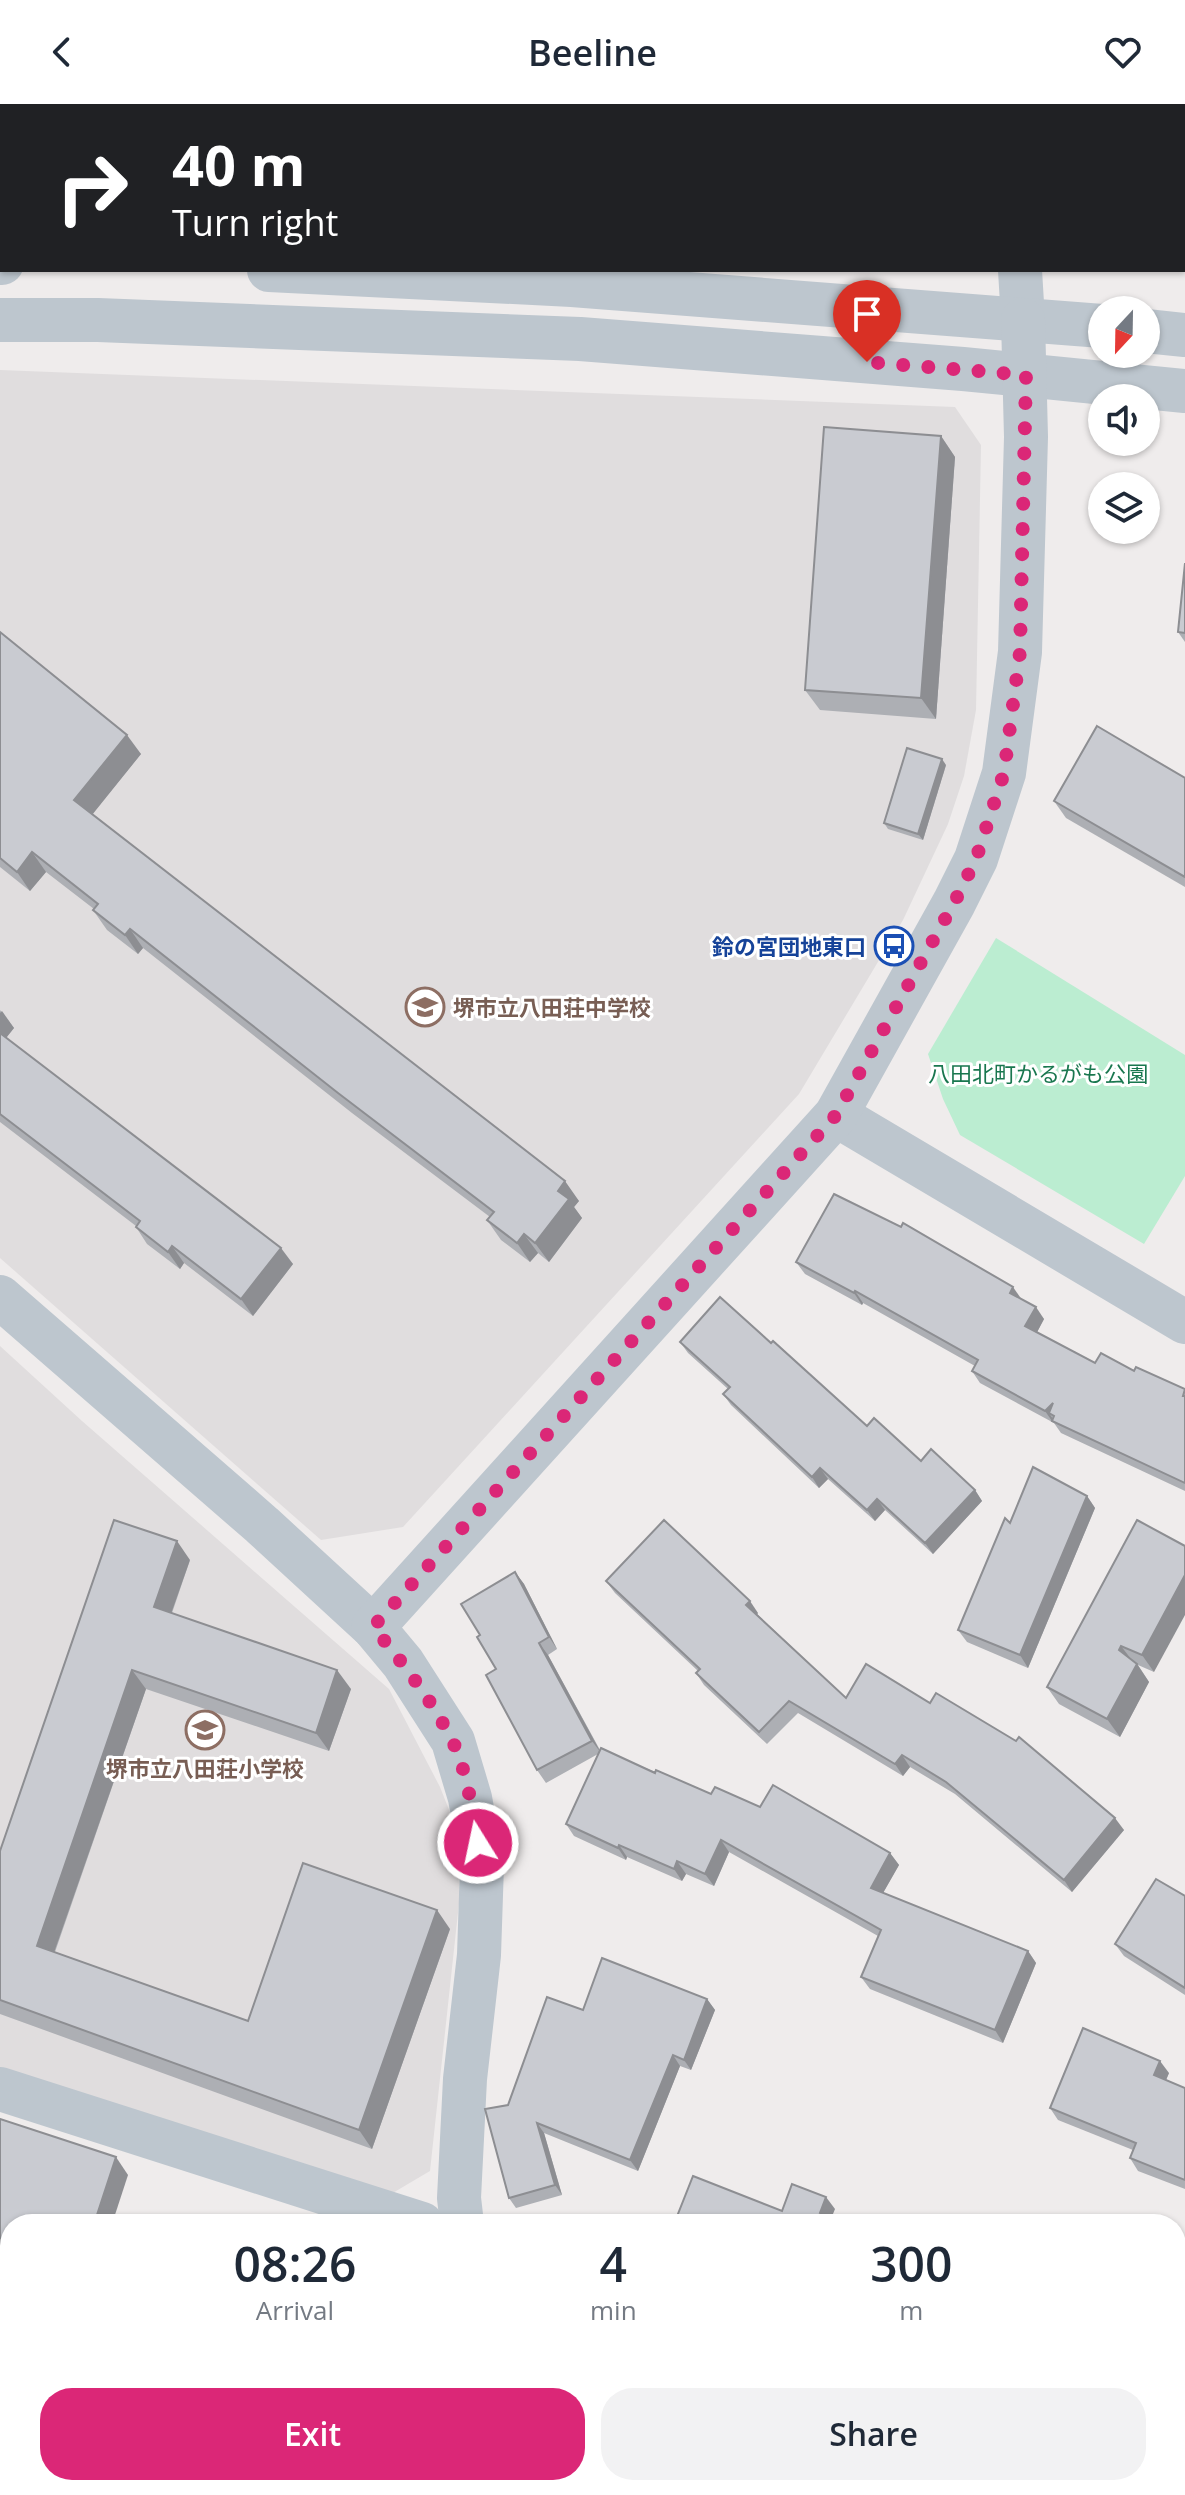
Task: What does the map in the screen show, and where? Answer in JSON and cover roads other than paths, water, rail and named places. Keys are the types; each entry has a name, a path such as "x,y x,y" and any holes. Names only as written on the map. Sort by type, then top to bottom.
{"street":[{"path":"309,272 572,285 1088,325"},
{"path":"373,1627 836,1115 923,963 971,870 1004,773 1020,652 1026,375 1020,272"},
{"path":"0,320 98,320 580,339 1185,391"},
{"path":"1160,332 1185,335"},
{"path":"836,1115 1185,1322"},
{"path":"0,1297 262,1525 373,1627 403,1663 453,1741 470,1798 482,1865 479,1955 465,2079 461,2214"},
{"path":"0,2089 391,2214"}],"place":[{"name":"鈴の宮団地東口","path":"894,946"},
{"name":"堺市立八田荘中学校","path":"425,1007"},
{"name":"堺市立八田荘小学校","path":"205,1730"}],"park label":[{"name":"八田北町かるがも公園","path":"1038,1073"}]}
